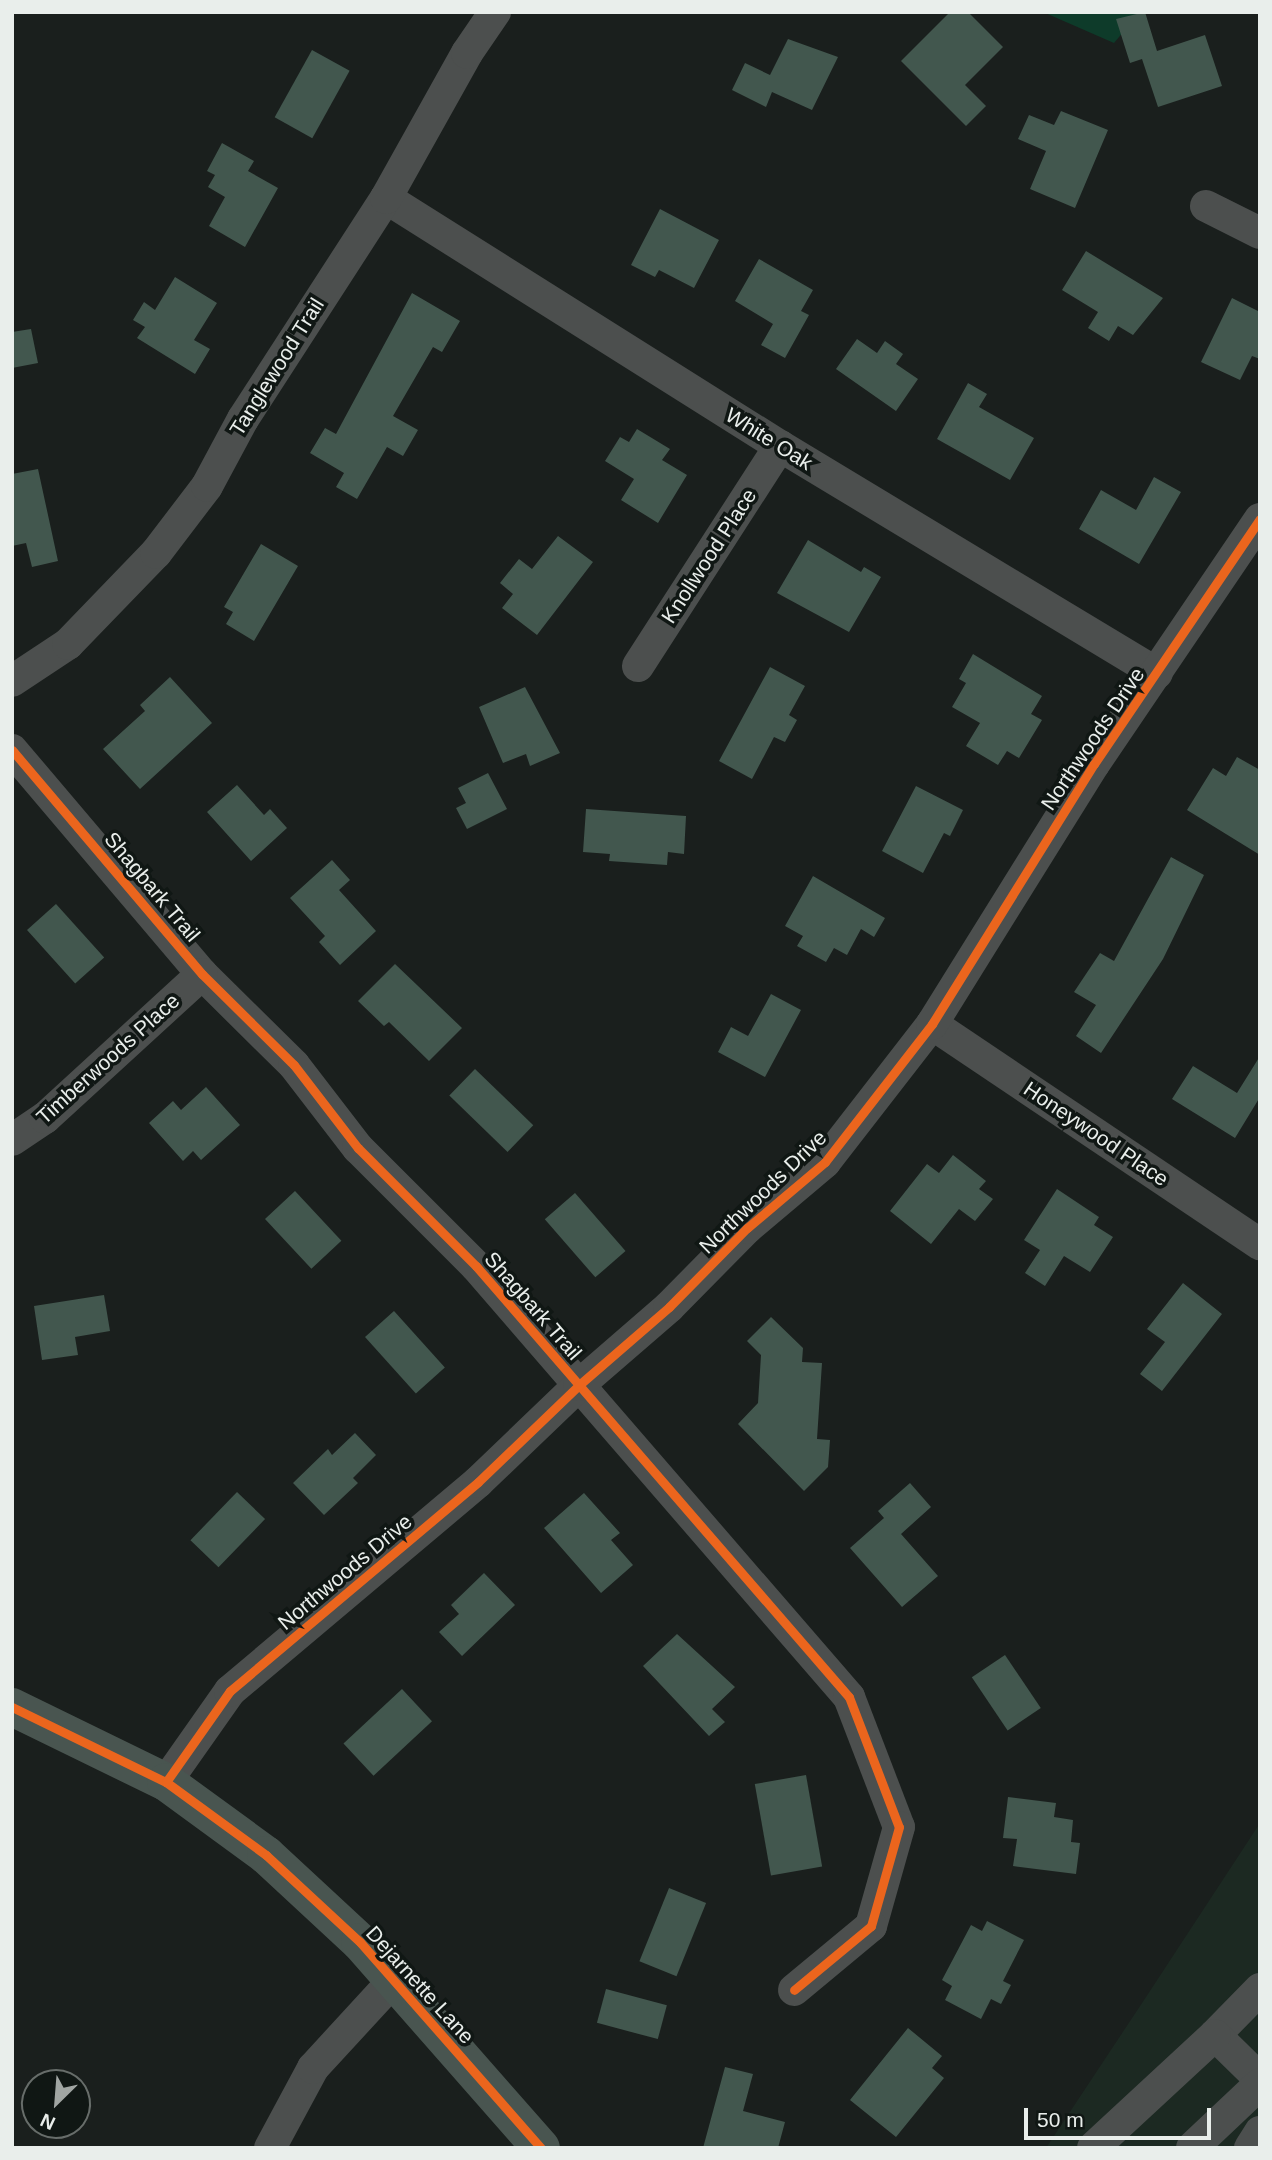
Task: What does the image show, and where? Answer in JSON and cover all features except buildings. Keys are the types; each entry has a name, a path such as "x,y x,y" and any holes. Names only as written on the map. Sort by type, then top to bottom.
{"main road":[{"name":"Dejarnette Lane","path":"12,1707 166,1782 267,1855 360,1942 541,2148"}],"street":[{"name":"Tanglewood Trail","path":"12,681 68,644 156,553 207,486 243,419 386,198 467,53 495,12"},
{"name":"White Oak","path":"386,198 780,446 1157,673"},
{"path":"1206,206 1260,233"},
{"name":"Knollwood Place","path":"638,666 780,446"},
{"name":"Northwoods Drive","path":"166,1782 230,1691 478,1482 579,1385 825,1162 933,1024 1094,764 1260,519"},
{"name":"Shagbark Trail","path":"12,750 202,974 294,1065 358,1148 476,1266 849,1698 899,1827 871,1926 793,1990"},
{"name":"Timberwoods Place","path":"12,1140 45,1118 202,974"},
{"name":"Honeywood Place","path":"933,1024 1260,1244"},
{"path":"270,2148 313,2068 393,1981"},
{"path":"1093,2148 1215,2035 1260,1989"},
{"path":"1192,2148 1259,2081 1215,2035"},
{"path":"1250,2148 1260,2132"}],"shaded area":[{"path":"1260,1823 1260,2148 1046,2148 1148,1994"}],"green space":[{"path":"1043,12 1140,12 1114,43"}],"cycle path":[{"path":"166,1782 230,1691 478,1482 579,1385 669,1307 747,1228 825,1162 932,1024 1094,764 1260,519"},
{"path":"12,750 202,974 294,1065 358,1148 476,1266 849,1697 899,1827 871,1926 794,1990"},
{"path":"12,1707 166,1782 266,1855 360,1942 541,2148"}]}
